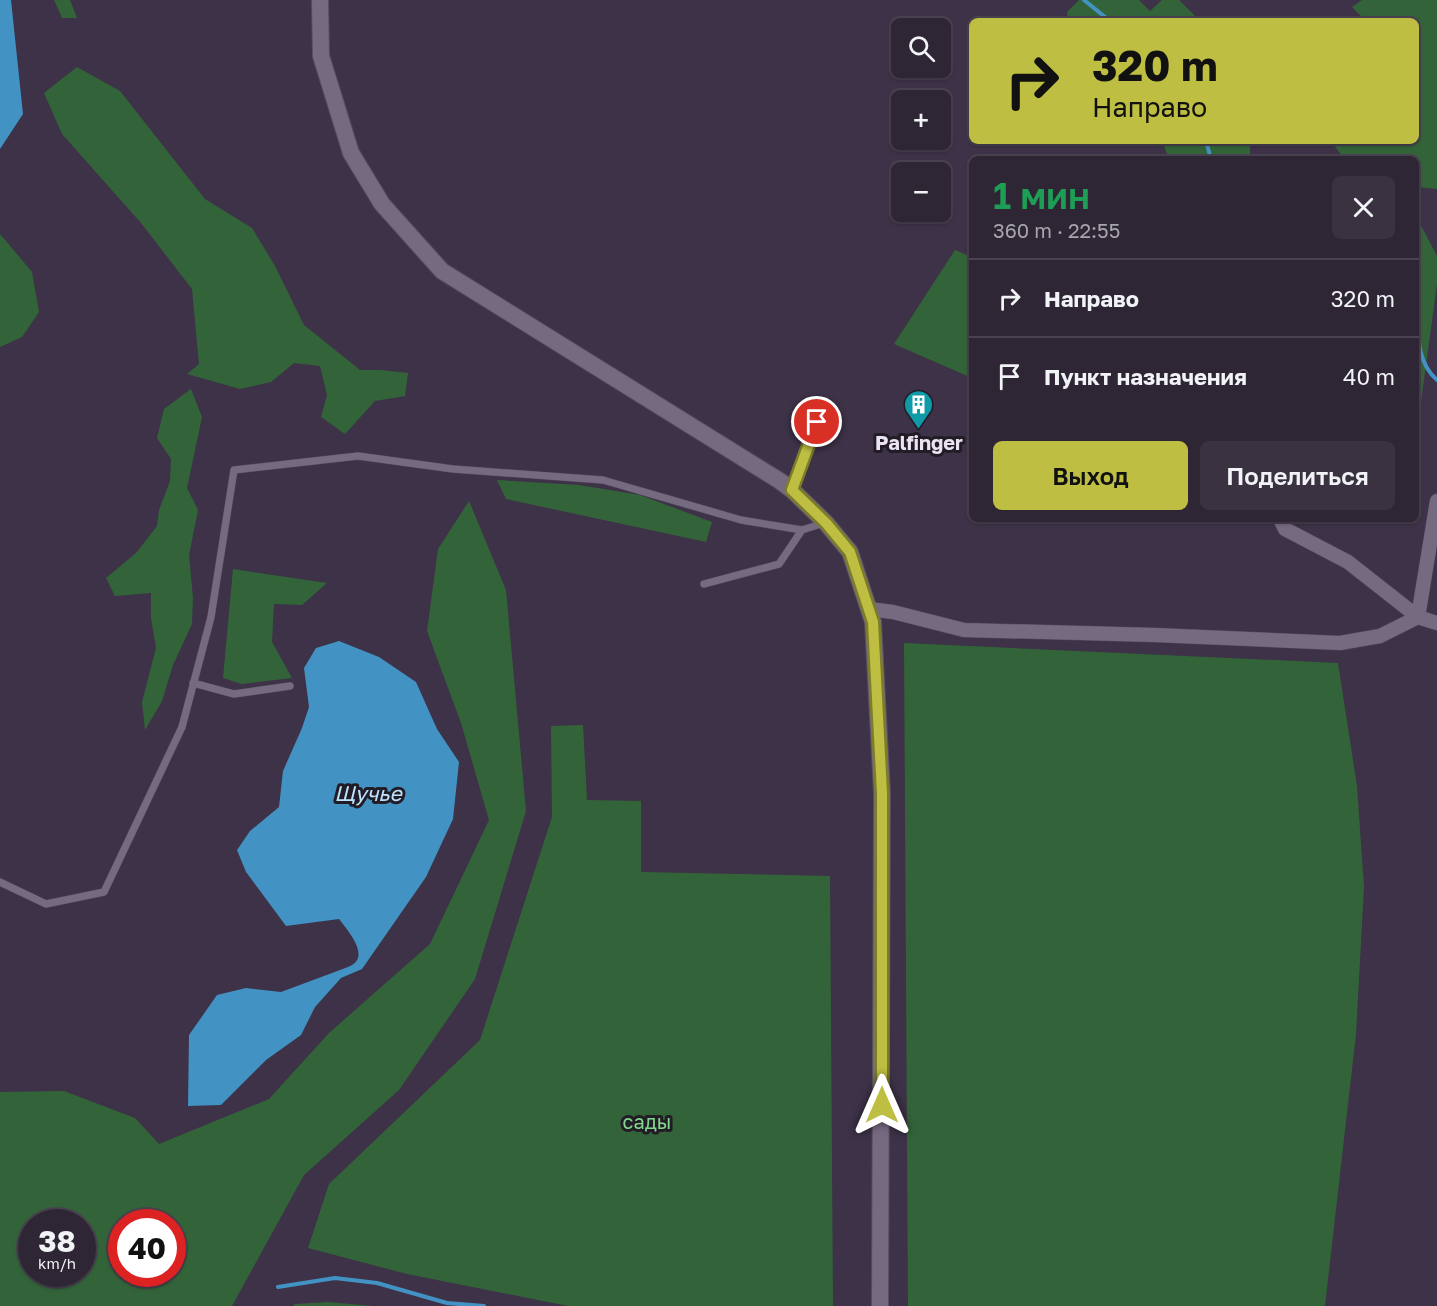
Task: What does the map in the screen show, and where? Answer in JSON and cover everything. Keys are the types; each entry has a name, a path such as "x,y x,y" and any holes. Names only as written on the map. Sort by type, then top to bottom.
{"street":[{"path":"320,0 321,56 351,153 382,204 442,271 792,490 826,523 850,552 873,622 882,793 880,1306"},
{"path":"1418,617 1437,501"},
{"path":"1282,522 1285,529 1348,562 1418,617 1437,623"},
{"path":"869,609 892,612 964,630 1340,643 1380,636 1418,617"}],"lane":[{"path":"792,490 817,422"},
{"path":"0,882 46,904 104,892 182,727 211,618 234,470 358,456 453,469 603,480 741,520 802,530 826,523"},
{"path":"704,584 778,564 802,530"},
{"path":"193,683 234,694 290,686"}],"green space":[{"path":"54,0 70,0 77,18 62,18"},
{"path":"1079,0 1139,0 1150,11 1162,0 1179,0 1197,18 1068,18 1067,12"},
{"path":"1362,0 1437,0 1437,189 1419,187 1419,156 1342,156 1333,144 1419,144 1419,18 1363,18 1352,7"},
{"path":"77,67 120,91 205,199 252,228 275,266 304,325 360,370 408,373 405,396 375,401 345,434 321,417 327,395 320,366 294,363 271,382 240,389 187,374 199,364 192,289 141,223 62,134 44,93"},
{"path":"1163,144 1250,144 1250,156 1168,156"},
{"path":"1419,222 1437,256 1437,284 1421,402 1419,401"},
{"path":"0,234 32,272 39,312 22,337 0,347"},
{"path":"955,250 969,256 969,377 894,344"},
{"path":"191,389 202,417 187,488 198,510 189,555 193,598 192,624 173,665 162,701 145,730 142,702 156,648 151,618 151,593 115,596 106,578 136,553 157,526 159,510 170,481 171,459 157,438 164,409"},
{"path":"497,480 579,485 640,495 712,522 706,542 506,499"},
{"path":"469,501 506,590 526,811 475,979 399,1090 304,1175 232,1306 0,1306 0,1092 64,1091 135,1118 159,1144 269,1099 329,1033 430,944 489,820 461,723 427,631 438,549"},
{"path":"233,569 327,583 302,605 274,604 272,642 292,678 242,684 223,678"},
{"path":"904,643 1338,663 1357,786 1364,887 1356,1034 1325,1306 908,1306"},
{"name":"сады","path":"583,725 587,800 641,801 641,872 830,876 833,1306 568,1306 407,1274 308,1248 329,1184 480,1040 552,817 551,726"},
{"path":"328,1302 373,1306 293,1306"}],"water":[{"path":"0,0 11,0 23,114 0,149"},
{"name":"Щучье","path":"339,641 379,657 416,682 437,729 459,762 453,819 426,877 362,969 341,978 315,1007 301,1035 266,1060 221,1105 188,1106 189,1035 217,995 246,988 281,992 348,967 358,958 356,944 339,919 286,926 246,872 237,850 250,831 279,807 283,771 309,707 304,668 316,648"}],"waterway":[{"path":"1084,0 1106,18"},
{"path":"1207,144 1210,156"},
{"path":"1419,343 1424,363 1437,380"},
{"path":"278,1287 335,1278 377,1283 447,1303 484,1306"}],"place":[{"name":"Palfinger","path":"919,430"}],"route":[{"path":"817,422 792,490 826,523 850,552 873,622 882,793 882,1105"}]}
